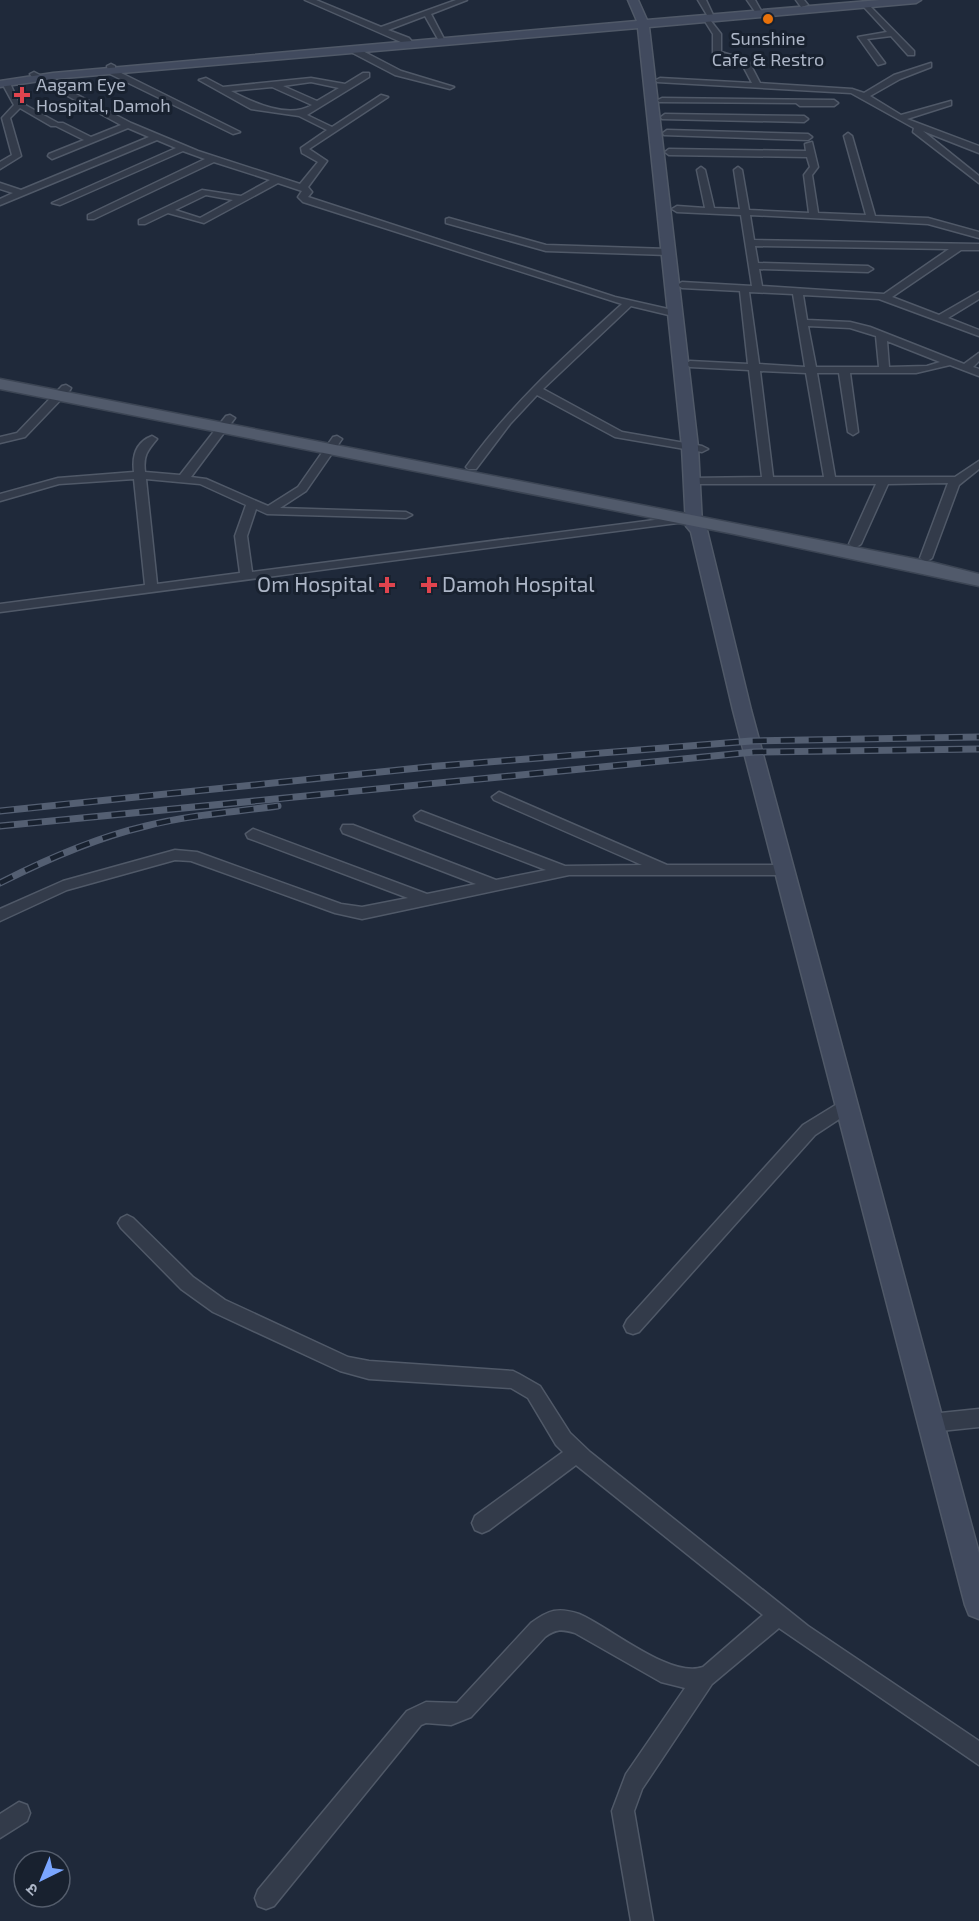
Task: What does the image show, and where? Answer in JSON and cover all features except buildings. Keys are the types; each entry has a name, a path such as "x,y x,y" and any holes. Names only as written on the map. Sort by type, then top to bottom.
{"main road":[{"path":"633,0 648,21 674,313 696,448"},
{"path":"644,0 660,80 677,209 696,448 696,519 740,703 979,1605"},
{"path":"756,8 916,0"},
{"path":"2,82 111,68 352,49 441,37 709,16 802,2 858,2"},
{"path":"196,61 648,21"},
{"path":"0,375 62,392"},
{"path":"0,384 62,392 460,467 979,580"},
{"path":"696,519 855,544 979,571"}],"street":[{"path":"309,0 383,29 408,42"},
{"path":"383,29 463,0"},
{"path":"702,0 717,34 716,52 745,62 757,85"},
{"path":"858,2 894,33 911,53"},
{"path":"427,13 441,37"},
{"path":"881,63 862,37 894,33"},
{"path":"352,49 398,73 450,87"},
{"path":"864,96 897,77 928,65"},
{"path":"111,68 236,132"},
{"path":"302,114 366,75"},
{"path":"36,76 128,125 213,159 307,190 303,197 306,200 628,304 674,313"},
{"path":"203,80 258,108 302,114 333,130"},
{"path":"222,90 311,80 345,87"},
{"path":"660,80 845,90 864,96 902,119 979,180"},
{"path":"2,82 13,100 19,105 91,140"},
{"path":"277,84 317,104"},
{"path":"797,87 814,169 808,175 814,215"},
{"path":"302,188 322,161 304,150 384,97"},
{"path":"662,100 834,103"},
{"path":"902,119 948,103"},
{"path":"0,166 17,156 6,118 19,105"},
{"path":"665,117 804,119"},
{"path":"902,119 962,141 979,150"},
{"path":"52,156 128,125"},
{"path":"667,134 808,137"},
{"path":"849,136 871,218"},
{"path":"0,202 157,137"},
{"path":"57,204 183,148"},
{"path":"669,152 812,154"},
{"path":"91,217 213,159"},
{"path":"701,170 710,210"},
{"path":"738,170 757,288"},
{"path":"167,210 195,221 201,221 277,180"},
{"path":"0,186 22,193"},
{"path":"142,222 205,192 243,199"},
{"path":"677,209 928,221 979,235"},
{"path":"449,221 546,248 668,252"},
{"path":"749,243 979,247"},
{"path":"886,297 957,248"},
{"path":"753,266 868,268"},
{"path":"682,285 886,297 979,333"},
{"path":"744,287 768,479"},
{"path":"796,290 830,479"},
{"path":"941,318 979,295"},
{"path":"460,467 628,304"},
{"path":"802,323 850,325 979,373"},
{"path":"881,335 884,370"},
{"path":"965,368 979,356"},
{"path":"690,364 810,370 922,370 949,362"},
{"path":"844,370 853,432"},
{"path":"537,390 610,432 696,448"},
{"path":"0,440 21,435 62,392"},
{"path":"183,479 227,423"},
{"path":"151,588 139,454 152,439"},
{"path":"267,511 302,489 334,444"},
{"path":"926,558 952,487 957,480 979,464"},
{"path":"0,498 58,480 140,475 211,483 267,511 406,515"},
{"path":"855,544 884,479"},
{"path":"697,481 957,480"},
{"path":"246,576 241,536 252,504"},
{"path":"0,608 696,519"},
{"path":"499,797 667,870"},
{"path":"421,816 564,871"},
{"path":"348,829 494,885"},
{"path":"254,834 428,900"},
{"path":"0,915 63,886 183,855 350,912 374,911 564,871 785,870"},
{"path":"633,1326 809,1130 847,1105"},
{"path":"127,1223 200,1295 346,1365 369,1370 499,1378 525,1385 542,1401 563,1438 577,1453 779,1615 834,1656 979,1754"},
{"path":"931,1423 979,1418"},
{"path":"482,1523 577,1453"},
{"path":"642,1921 623,1811 627,1796 705,1677 779,1615"},
{"path":"266,1898 420,1712 428,1711 446,1716 456,1715 464,1710 538,1630 549,1622 563,1619 579,1624 668,1676 695,1680 705,1677"},
{"path":"0,1827 19,1814"}],"railway":[{"path":"0,811 438,766 751,741 979,737"},
{"path":"0,826 754,752 979,749"},
{"path":"0,883 72,850 127,831 179,819 278,806"}],"place":[{"name":"Sunshine Cafe & Restro","path":"768,19"},
{"name":"Aagam Eye Hospital, Damoh","path":"22,95"},
{"name":"Om Hospital","path":"387,585"},
{"name":"Damoh Hospital","path":"429,585"}]}
